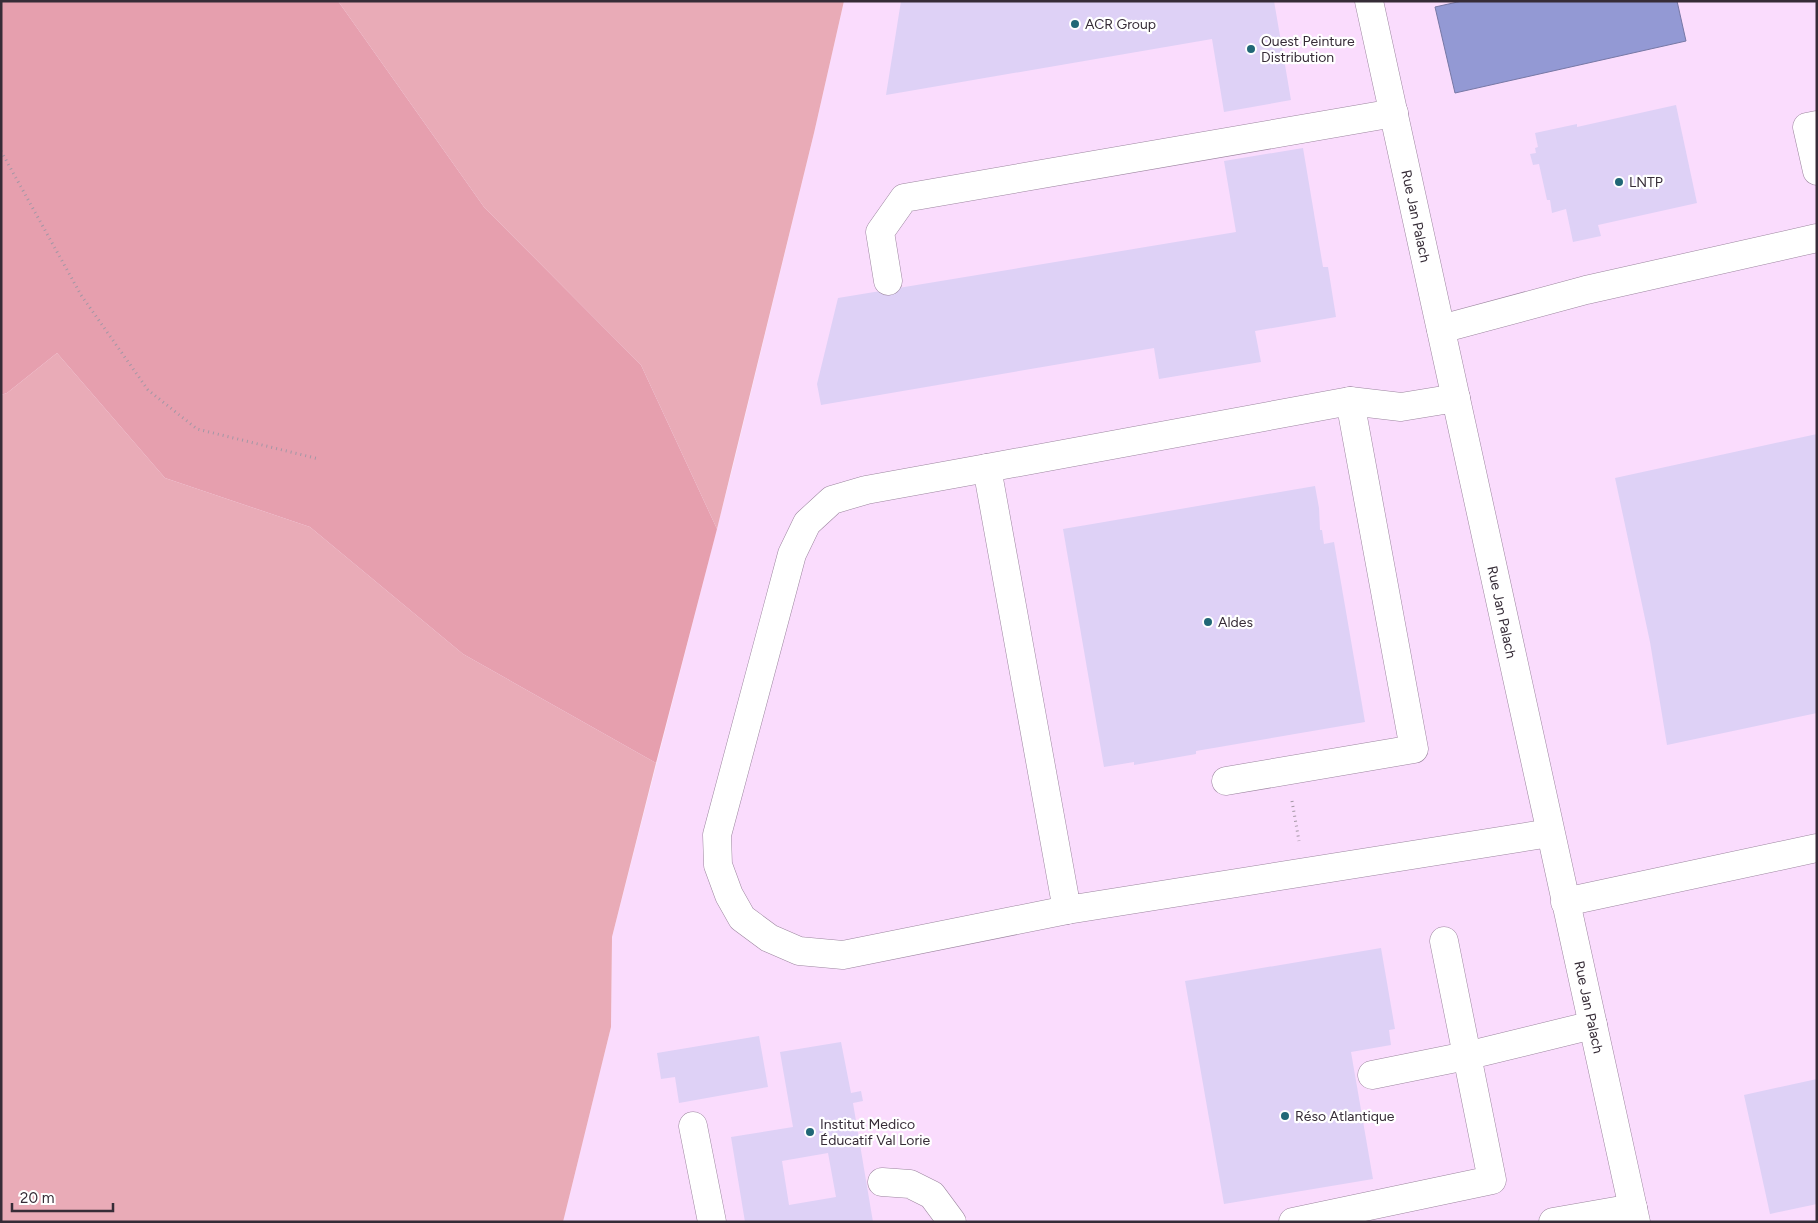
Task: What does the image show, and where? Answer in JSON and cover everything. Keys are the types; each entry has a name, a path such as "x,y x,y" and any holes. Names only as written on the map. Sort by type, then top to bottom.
{"street":[{"name":"Rue Jan Palach","path":"1369,1 1634,1215"},
{"path":"888,281 880,232 904,198 1394,113"},
{"path":"1817,126 1807,127 1817,171"},
{"path":"1441,329 1586,290 1817,238"},
{"path":"1456,398 1401,407 1350,401 866,490 832,500 807,523 792,554 717,835 718,865 729,896 742,918 769,938 799,952 843,955 1067,910 1550,833"},
{"path":"1226,781 1414,749 1350,401"},
{"path":"987,468 1067,910"},
{"path":"1565,902 1817,848"},
{"path":"1293,1222 1492,1180 1444,941"},
{"path":"1372,1075 1466,1056 1593,1025"},
{"path":"693,1126 712,1222"},
{"path":"882,1182 910,1184 932,1195 952,1222"},
{"path":"1553,1222 1634,1215"}],"path":[{"path":"1,151 81,295 148,390 197,429 319,459"},
{"path":"1287,771 1304,872"}],"shaded area":[{"path":"1,1 338,1 484,207 641,365 717,529 656,763 463,654 310,527 165,478 57,353 7,393 1,395"},
{"path":"338,1 844,1 814,133 717,529 641,365 484,207"},
{"path":"844,1 1817,1 1817,1222 563,1222 611,1027 612,937 732,470"},
{"path":"57,353 165,478 310,527 463,654 656,763 612,937 611,1027 563,1222 1,1222 1,395 7,393"}],"water":[{"path":"1462,1 1677,1 1686,41 1455,93 1435,7"}],"building":[{"path":"901,1 1274,1 1291,100 1224,112 1212,39 886,95"},
{"name":"LNTP","path":"1676,105 1697,203 1598,225 1601,236 1573,242 1566,209 1552,213 1539,164 1533,165 1530,154 1536,153 1535,148 1538,147 1535,133 1577,124 1577,127"},
{"path":"1303,148 1323,267 1328,267 1336,317 1255,331 1261,362 1159,379 1154,348 821,405 817,384 838,298 1236,232 1224,161"},
{"path":"1817,434 1817,713 1667,745 1650,642 1615,478"},
{"name":"Aldes","path":"1315,486 1320,530 1322,530 1324,544 1334,542 1365,722 1196,751 1196,754 1134,765 1134,762 1104,767 1063,529"},
{"name":"Réso Atlantique","path":"1381,948 1395,1029 1389,1030 1391,1045 1351,1052 1373,1179 1224,1204 1185,981"},
{"path":"759,1036 768,1087 679,1103 675,1077 661,1079 657,1053"},
{"name":"Institut Medico Éducatif Val Lorie","path":"841,1042 851,1093 861,1091 863,1101 853,1103 873,1222 745,1222 731,1137 793,1127 780,1052","holes":["828,1153 836,1197 789,1205 782,1161"]},
{"path":"1817,1079 1817,1204 1770,1214 1744,1095"}],"place":[{"name":"ACR Group","path":"1075,24"},
{"name":"Ouest Peinture Distribution","path":"1251,49"},
{"name":"LNTP","path":"1619,182"},
{"name":"Aldes","path":"1208,622"},
{"name":"Réso Atlantique","path":"1285,1116"},
{"name":"Institut Medico Éducatif Val Lorie","path":"810,1132"}]}
